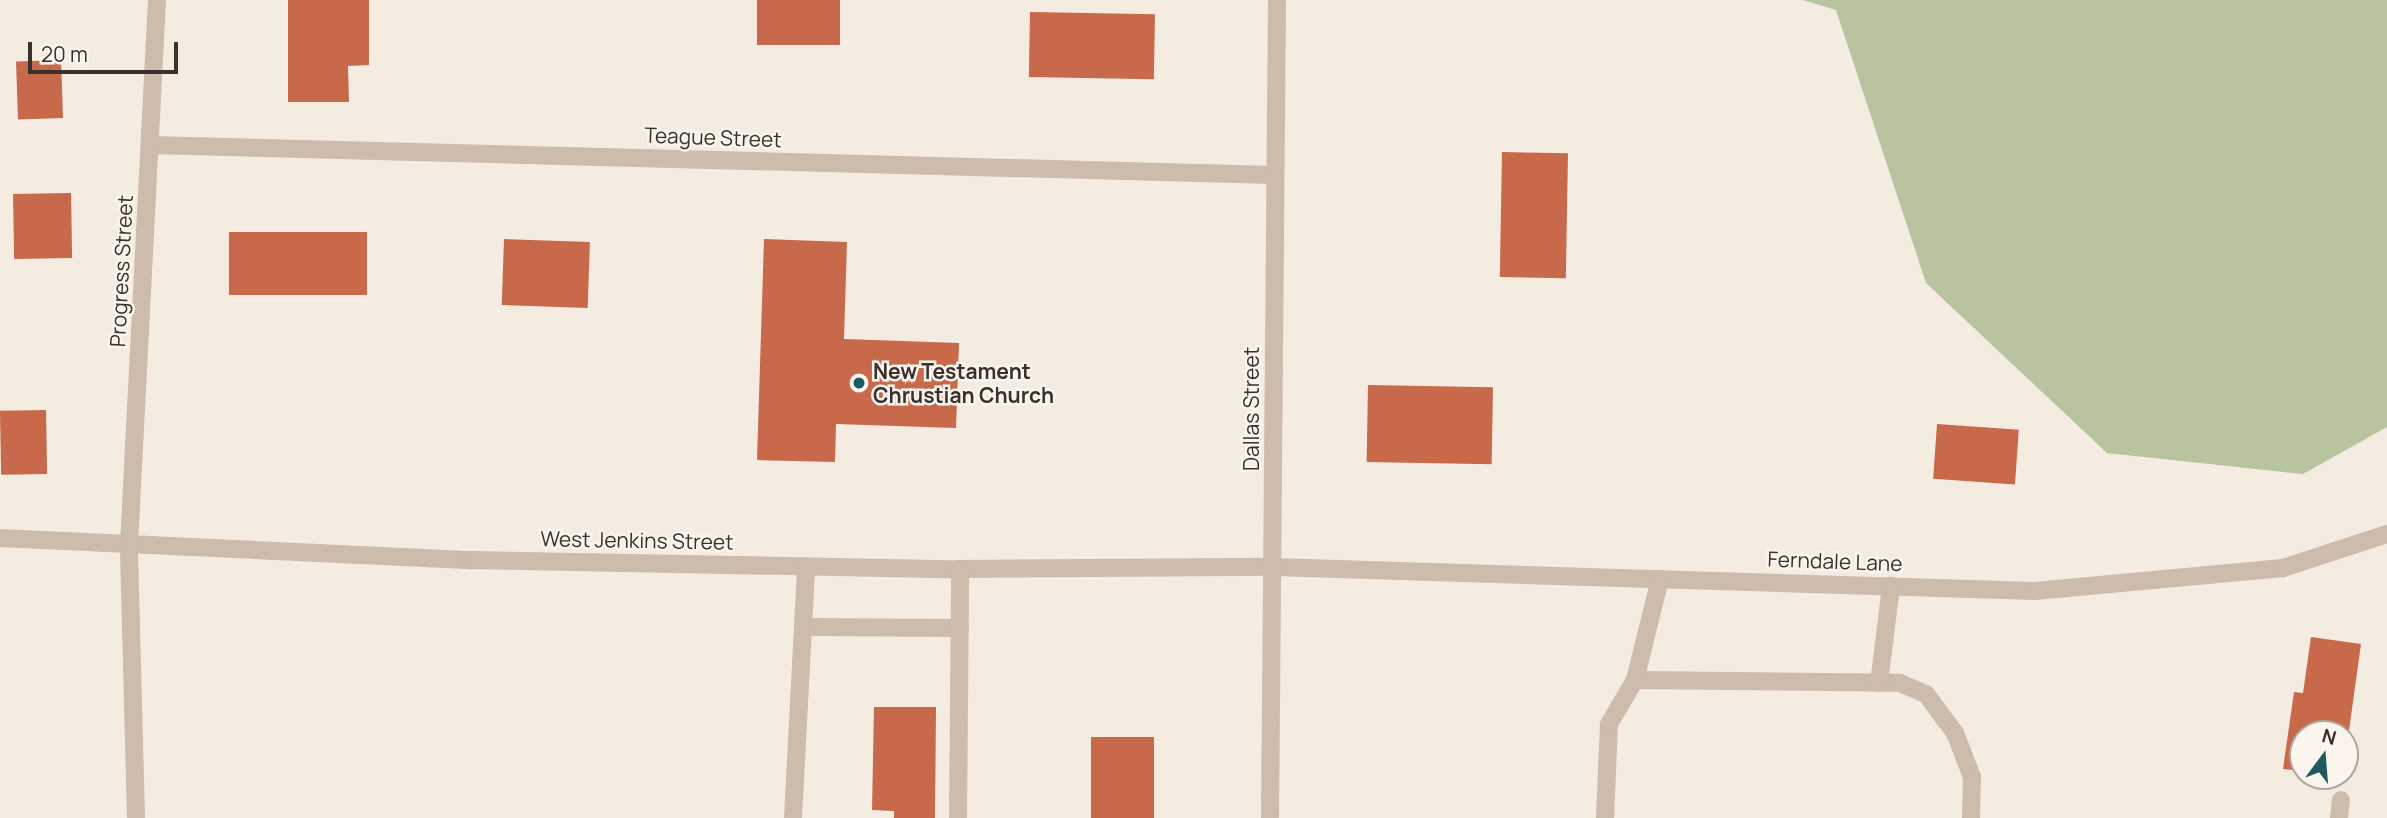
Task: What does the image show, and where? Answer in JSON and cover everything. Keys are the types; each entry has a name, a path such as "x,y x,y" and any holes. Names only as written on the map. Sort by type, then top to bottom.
{"street":[{"name":"Progress Street","path":"136,818 129,545 157,0"},
{"name":"Dallas Street","path":"1270,818 1275,567 1273,175 1277,0"},
{"name":"Teague Street","path":"151,145 1273,175"},
{"name":"Ferndale Lane","path":"1275,567 2035,591 2283,568 2387,534"},
{"name":"West Jenkins Street","path":"0,538 471,560 960,569 1275,567"},
{"path":"793,818 806,566"},
{"path":"958,818 960,569"},
{"path":"1605,818 1609,724 1636,680 1660,579"},
{"path":"1879,683 1891,586"},
{"path":"803,627 960,628"},
{"path":"1636,680 1900,683 1927,694 1955,733 1972,777 1971,818"}],"green space":[{"path":"1803,0 2387,0 2387,427 2303,474 2107,453 1926,283 1836,10"}],"building":[{"path":"288,0 369,0 369,65 348,66 349,102 288,102"},
{"path":"757,0 840,0 840,45 757,45"},
{"path":"1030,12 1155,14 1154,79 1029,77"},
{"path":"61,60 63,118 18,120 16,62"},
{"path":"1502,152 1568,153 1566,278 1500,277"},
{"path":"71,193 72,258 14,259 13,194"},
{"path":"229,232 367,232 367,295 229,295"},
{"path":"504,239 590,242 588,308 502,305"},
{"name":"New Testament Chrustian Church","path":"764,239 847,242 844,339 959,343 956,428 836,424 835,462 757,460"},
{"path":"1368,385 1493,387 1492,464 1367,462"},
{"path":"46,410 47,474 1,475 0,411"},
{"path":"1937,424 2019,430 2015,485 1933,479"},
{"path":"2311,637 2361,644 2350,720 2290,720 2294,692 2303,693"},
{"path":"874,707 936,707 935,818 894,818 894,811 872,810"},
{"path":"2289,727 2289,770 2283,769"},
{"path":"1091,737 1154,737 1154,818 1091,818"}],"place":[{"name":"New Testament Chrustian Church","path":"859,383"}]}
